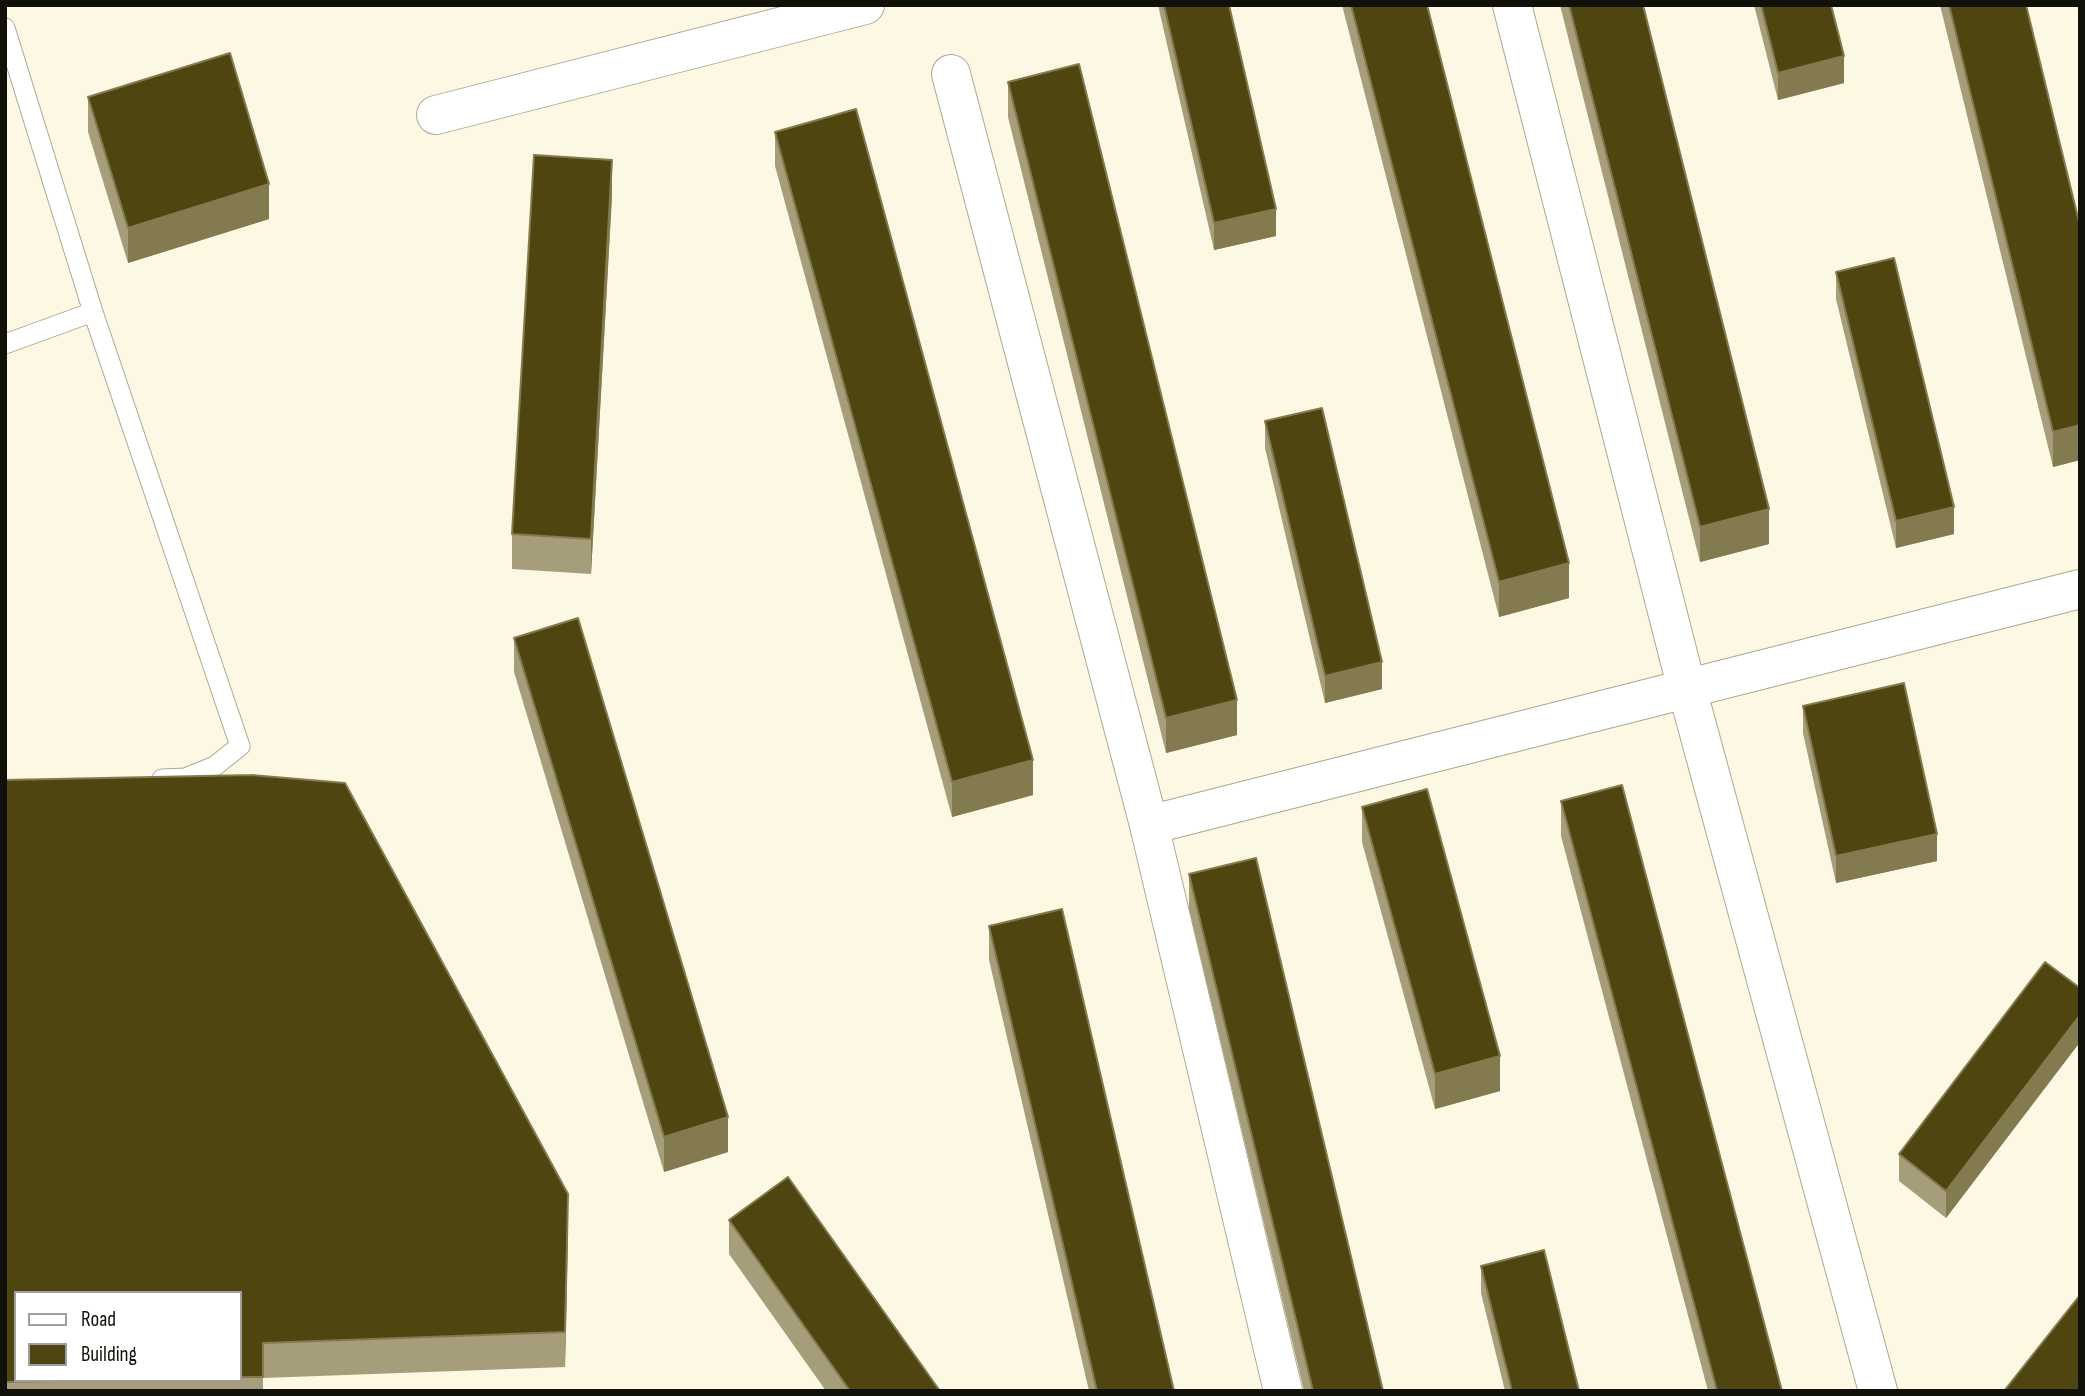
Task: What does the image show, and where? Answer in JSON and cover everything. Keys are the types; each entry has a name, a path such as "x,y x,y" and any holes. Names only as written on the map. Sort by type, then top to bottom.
{"street":[{"path":"436,116 865,5"},
{"path":"1513,5 1687,689 1878,1391"},
{"path":"951,74 1149,825 1283,1391"},
{"path":"1149,825 2080,589"}],"lane":[{"path":"5,28 93,312 240,746 215,766 185,778 144,779"},
{"path":"5,344 93,312"}],"building":[{"path":"1164,5 1229,5 1276,209 1214,223"},
{"path":"1351,5 1427,5 1569,563 1499,582"},
{"path":"1569,5 1643,5 1769,509 1700,527"},
{"path":"1761,5 1831,5 1844,56 1778,73"},
{"path":"1949,5 2026,5 2080,226 2080,425 2053,432"},
{"path":"230,53 269,184 128,228 88,97"},
{"path":"1079,64 1237,700 1166,718 1008,82"},
{"path":"856,109 1033,760 952,782 775,132"},
{"path":"534,155 612,160 591,539 512,534"},
{"path":"1894,258 1954,507 1896,521 1836,272"},
{"path":"1322,408 1382,662 1325,676 1265,421"},
{"path":"578,618 728,1117 664,1137 514,638"},
{"path":"1904,683 1937,834 1836,856 1803,706"},
{"path":"251,775 345,783 568,1194 565,1332 263,1343 263,1377 242,1377 242,1291 14,1291 14,1382 5,1382 5,780"},
{"path":"1622,785 1782,1391 1717,1391 1561,801"},
{"path":"1427,789 1500,1056 1435,1074 1362,807"},
{"path":"1256,858 1383,1391 1313,1391 1189,874"},
{"path":"1062,909 1174,1391 1097,1391 989,926"},
{"path":"2045,962 2080,988 2080,1015 1946,1191 1899,1154"},
{"path":"788,1177 940,1391 850,1391 729,1220"},
{"path":"1544,1250 1579,1391 1512,1391 1481,1266"},
{"path":"2080,1295 2080,1391 2004,1391"}]}
